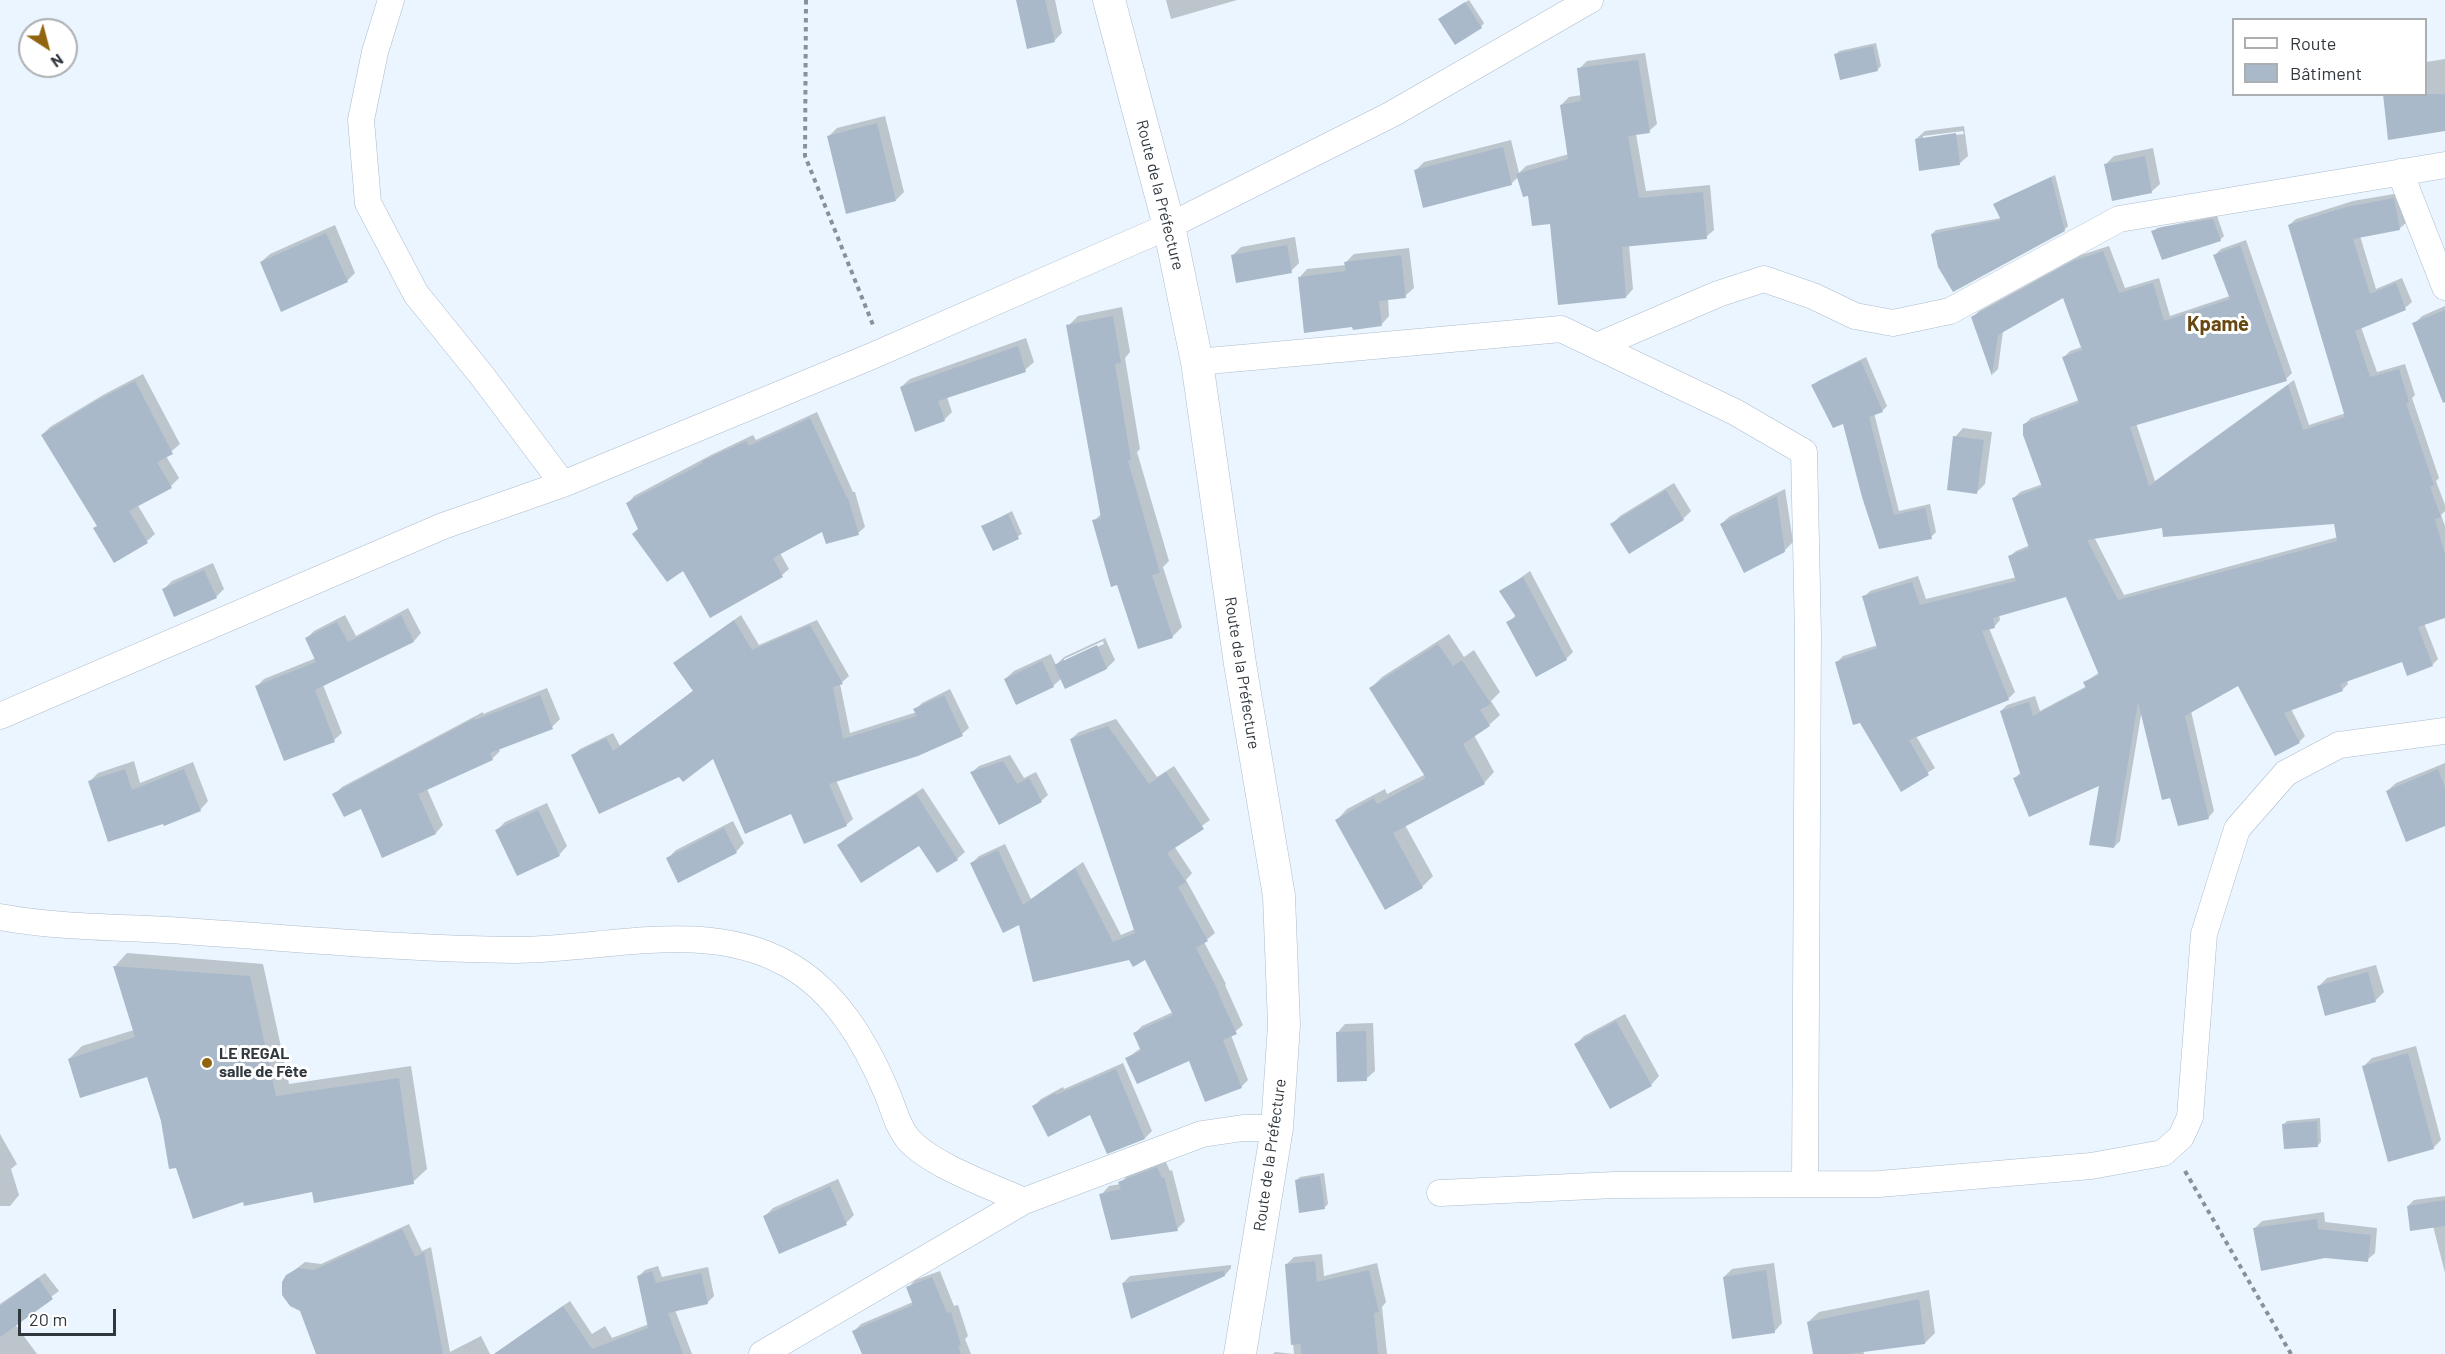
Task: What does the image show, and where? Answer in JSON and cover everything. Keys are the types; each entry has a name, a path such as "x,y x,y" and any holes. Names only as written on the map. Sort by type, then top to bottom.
{"street":[{"path":"391,0 375,52 361,120 368,203 416,294 483,377 563,484"},
{"name":"Route de la Préfecture","path":"1109,0 1169,226 1197,362 1240,664 1279,896 1284,1025 1277,1128 1240,1354"},
{"path":"0,716 442,526 563,484 884,351 1169,226 1392,114 1590,0"},
{"path":"1597,346 1718,294 1764,279 1813,296 1855,316 1893,323 1950,311 2119,219 2150,212 2445,165"},
{"path":"2400,172 2445,287"},
{"path":"1197,362 1561,328 1735,412 1804,452 1808,634 1805,1183"},
{"path":"1440,1193 1615,1185 1879,1184 2091,1166 2163,1153 2181,1137 2190,1117 2204,934 2237,830 2286,773 2339,745 2445,731"},
{"path":"0,917 415,948 520,950 699,939 742,946 787,964 820,989 849,1020 870,1056 899,1127 909,1140 925,1154 943,1164 1024,1201"},
{"path":"762,1354 1024,1201 1202,1134 1243,1128 1277,1128"}],"path":[{"path":"806,0 806,156 884,351"},
{"path":"2170,1147 2291,1354"}],"building":[{"path":"1016,0 1045,0 1055,42 1027,49"},
{"path":"1465,2 1482,28 1455,45 1438,19"},
{"path":"1873,46 1878,71 1840,80 1834,54"},
{"path":"1638,60 1650,133 1628,136 1639,198 1703,192 1707,239 1622,247 1626,298 1558,305 1550,224 1532,226 1528,196 1523,197 1516,174 1568,159 1560,105 1581,101 1577,68"},
{"path":"2445,94 2445,131 2388,140 2383,96"},
{"path":"877,123 896,201 846,214 827,136"},
{"path":"1956,133 1960,165 1919,171 1915,139"},
{"path":"1503,147 1512,185 1423,208 1414,170"},
{"path":"2145,156 2152,193 2112,201 2104,164"},
{"path":"2051,177 2065,231 1953,292 1938,267 1931,234 2001,220 1993,204"},
{"path":"2394,198 2400,230 2353,239 2370,294 2396,283 2406,310 2355,331 2370,377 2399,369 2409,402 2406,403 2434,485 2430,487 2441,517 2435,519 2445,554 2445,618 2418,627 2433,666 2407,676 2402,662 2340,684 2343,691 2284,713 2300,743 2275,756 2238,686 2185,716 2209,819 2178,826 2170,798 2162,800 2138,702 2114,848 2089,845 2099,786 2029,817 2013,778 2021,775 2000,711 2029,702 2033,716 2086,688 2083,682 2099,675 2066,597 1993,618 1995,628 1982,631 2009,700 1909,740 1929,775 1901,792 1860,723 1853,725 1835,662 1877,648 1862,596 1912,582 1920,605 2016,581 2008,556 2029,548 2012,498 2042,487 2023,435 2023,424 2079,403 2062,357 2082,350 2063,298 1998,335 1992,376 1971,317 2073,261 2103,251 2119,293 2153,283 2164,321 2230,299 2213,255 2240,245 2287,381 2130,427 2149,486 2288,385 2303,430 2345,417 2288,225 2346,207","holes":["2334,524 2337,541 2118,600 2087,540 2162,528 2163,537"]},
{"path":"2213,219 2221,241 2162,260 2151,231"},
{"path":"326,233 348,282 281,312 260,262"},
{"path":"1287,245 1292,273 1236,283 1231,255"},
{"path":"1401,255 1406,298 1379,301 1382,326 1304,333 1298,277 1346,271 1344,262"},
{"path":"2445,310 2445,402 2443,403 2412,323"},
{"path":"1113,316 1121,363 1115,364 1131,460 1128,461 1160,573 1152,575 1173,638 1138,649 1117,585 1111,587 1092,520 1101,518 1066,325"},
{"path":"1018,346 1026,372 938,401 945,421 915,432 900,387"},
{"path":"1861,361 1883,412 1869,417 1894,515 1925,508 1932,539 1879,549 1862,497 1843,424 1833,428 1811,385"},
{"path":"135,381 173,454 157,462 172,488 129,511 148,543 114,563 93,528 97,526 41,435 94,402"},
{"path":"810,418 848,498 859,535 826,544 822,532 773,558 783,577 710,618 683,571 667,582 632,534 638,529 626,503 703,463 702,461 746,441 749,446"},
{"path":"1953,436 1984,440 1977,494 1947,490"},
{"path":"1666,490 1684,520 1629,554 1610,524"},
{"path":"1777,496 1785,552 1744,573 1720,524"},
{"path":"1008,514 1019,539 993,551 981,526"},
{"path":"204,570 217,598 174,617 162,589"},
{"path":"1523,577 1567,660 1536,677 1506,622 1516,617 1499,591"},
{"path":"401,615 414,642 315,690 335,742 284,761 255,686 316,662 305,638 337,622 348,642"},
{"path":"734,620 752,650 810,625 843,684 833,687 843,739 917,716 913,709 944,695 963,736 918,756 829,784 847,826 804,844 791,814 745,834 713,759 683,782 679,777 599,814 571,755 606,738 613,751 693,691 673,663"},
{"path":"1438,644 1453,666 1462,660 1491,704 1480,710 1490,726 1463,744 1485,784 1393,833 1423,888 1385,910 1335,820 1374,798 1377,804 1426,778 1369,688"},
{"path":"1097,645 1107,669 1065,689 1054,665"},
{"path":"1042,661 1054,687 1016,705 1004,679"},
{"path":"540,695 553,729 490,753 493,760 418,794 436,834 382,858 361,809 344,817 332,794 475,718 475,720"},
{"path":"1108,726 1149,784 1166,772 1204,829 1167,853 1186,882 1178,887 1208,941 1196,948 1237,1034 1223,1040 1242,1088 1205,1102 1189,1061 1137,1084 1125,1058 1141,1051 1133,1033 1173,1015 1145,960 1133,967 1129,960 1033,982 1019,925 1003,933 970,863 998,850 1023,905 1075,868 1113,942 1135,933 1070,739"},
{"path":"1003,761 1017,784 1029,778 1042,802 999,825 970,772"},
{"path":"125,769 132,790 184,769 201,811 164,826 163,824 108,842 88,781"},
{"path":"2438,769 2445,787 2445,826 2406,842 2386,791"},
{"path":"916,794 958,860 937,873 919,846 861,883 837,845"},
{"path":"538,810 560,856 517,876 495,830"},
{"path":"724,828 737,853 678,883 666,858"},
{"path":"113,966 250,976 276,1096 399,1078 414,1184 314,1203 312,1192 244,1206 243,1202 193,1219 176,1168 169,1169 161,1121 147,1077 80,1098 68,1059 135,1037"},
{"path":"2368,972 2376,1002 2325,1016 2317,986"},
{"path":"1616,1021 1652,1086 1610,1109 1574,1044"},
{"path":"1366,1031 1367,1081 1337,1082 1336,1032"},
{"path":"2408,1053 2434,1149 2388,1162 2362,1066"},
{"path":"1116,1069 1145,1139 1107,1154 1090,1115 1048,1137 1032,1106 1055,1093 1056,1095"},
{"path":"2317,1121 2318,1147 2284,1149 2282,1124"},
{"path":"1157,1167 1162,1178 1164,1177 1178,1231 1111,1240 1099,1194 1121,1189 1118,1182"},
{"path":"1320,1176 1325,1209 1299,1213 1295,1180"},
{"path":"830,1186 847,1225 779,1254 763,1216"},
{"path":"2445,1200 2445,1226 2410,1231 2407,1206"},
{"path":"2317,1219 2318,1229 2371,1235 2368,1262 2325,1258 2261,1271 2253,1228"},
{"path":"402,1229 415,1257 424,1252 443,1354 316,1354 300,1311 290,1306 282,1295 282,1282 286,1275 298,1268 314,1270"},
{"path":"1315,1261 1317,1282 1369,1270 1379,1312 1374,1313 1378,1354 1301,1354 1301,1344 1291,1345 1285,1264"},
{"path":"1766,1270 1775,1333 1732,1339 1723,1277"},
{"path":"652,1271 656,1283 701,1273 708,1304 668,1313 683,1354 494,1354 563,1306 592,1349 648,1328 637,1276"},
{"path":"1224,1271 1225,1276 1131,1319 1122,1283"},
{"path":"932,1277 947,1313 951,1312 961,1345 958,1346 961,1354 862,1354 852,1331 913,1305 906,1287"},
{"path":"38,1278 53,1299 0,1337 0,1306"},
{"path":"1919,1299 1925,1344 1848,1354 1813,1354 1807,1322"}],"place":[{"name":"LE REGAL salle de Fête","path":"207,1063"}],"district":[{"name":"Kpamè","path":"2218,324"}]}
